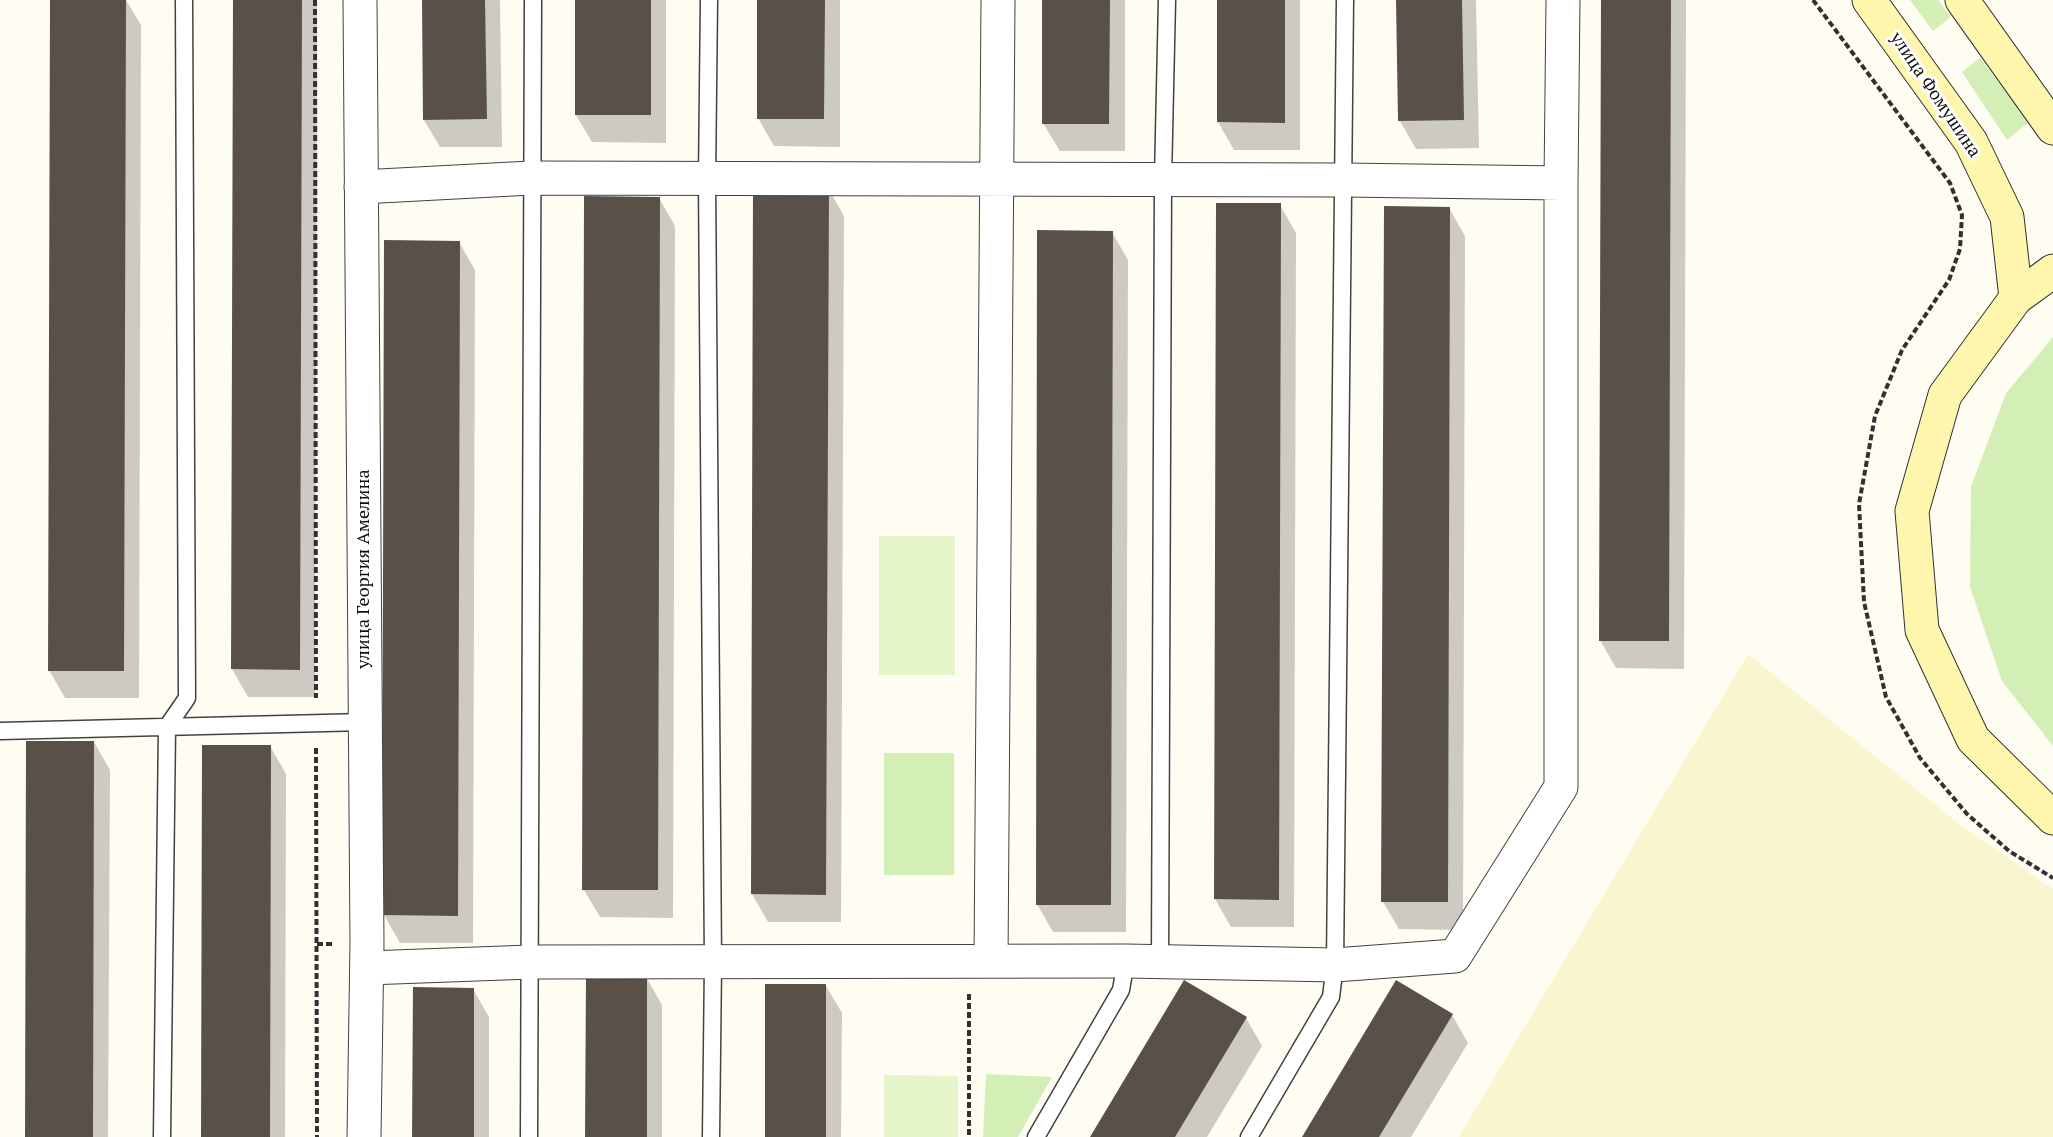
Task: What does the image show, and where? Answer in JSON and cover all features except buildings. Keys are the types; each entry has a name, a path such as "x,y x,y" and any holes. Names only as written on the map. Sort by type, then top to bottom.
{"main road":[{"name":"улица Фомушина","path":"1869,0 1971,142 2007,217 2016,298"},
{"path":"1962,0 2053,128"},
{"path":"2053,271 2016,298 1945,395 1912,511 1922,630 1973,739 2053,819"}],"street":[{"name":"улица Георгия Амелина","path":"360,0 367,968 364,1137"},
{"path":"980,961 998,178 998,0"},
{"path":"367,968 531,962 1160,961 1335,965 1455,956 1561,787 1563,0"},
{"path":"361,187 531,177 1561,183"}],"lane":[{"path":"162,1137 167,727 187,698 184,0"},
{"path":"529,1137 533,0"},
{"path":"709,0 707,179 711,1137"},
{"path":"1160,961 1163,179 1167,0"},
{"path":"1249,1137 1331,997 1335,965 1345,0"},
{"path":"0,731 365,722"},
{"path":"1036,1137 1121,990 1125,961"}],"path":[{"path":"315,0 317,1137"},
{"path":"969,1137 980,961"}],"shaded area":[{"path":"1748,654 1963,827 2053,889 2053,1137 1459,1137"}],"green space":[{"path":"1910,0 1938,0 1951,17 1933,31"},
{"path":"1980,58 2029,122 2007,140 1962,72"},
{"path":"2053,337 2053,746 2002,681 1970,587 1971,487 2006,393"},
{"path":"879,536 955,536 955,675 879,675"},
{"path":"884,753 954,753 954,875 884,875"},
{"path":"986,1074 1052,1077 1018,1137 983,1137"},
{"path":"884,1075 958,1076 958,1137 884,1137"}]}
